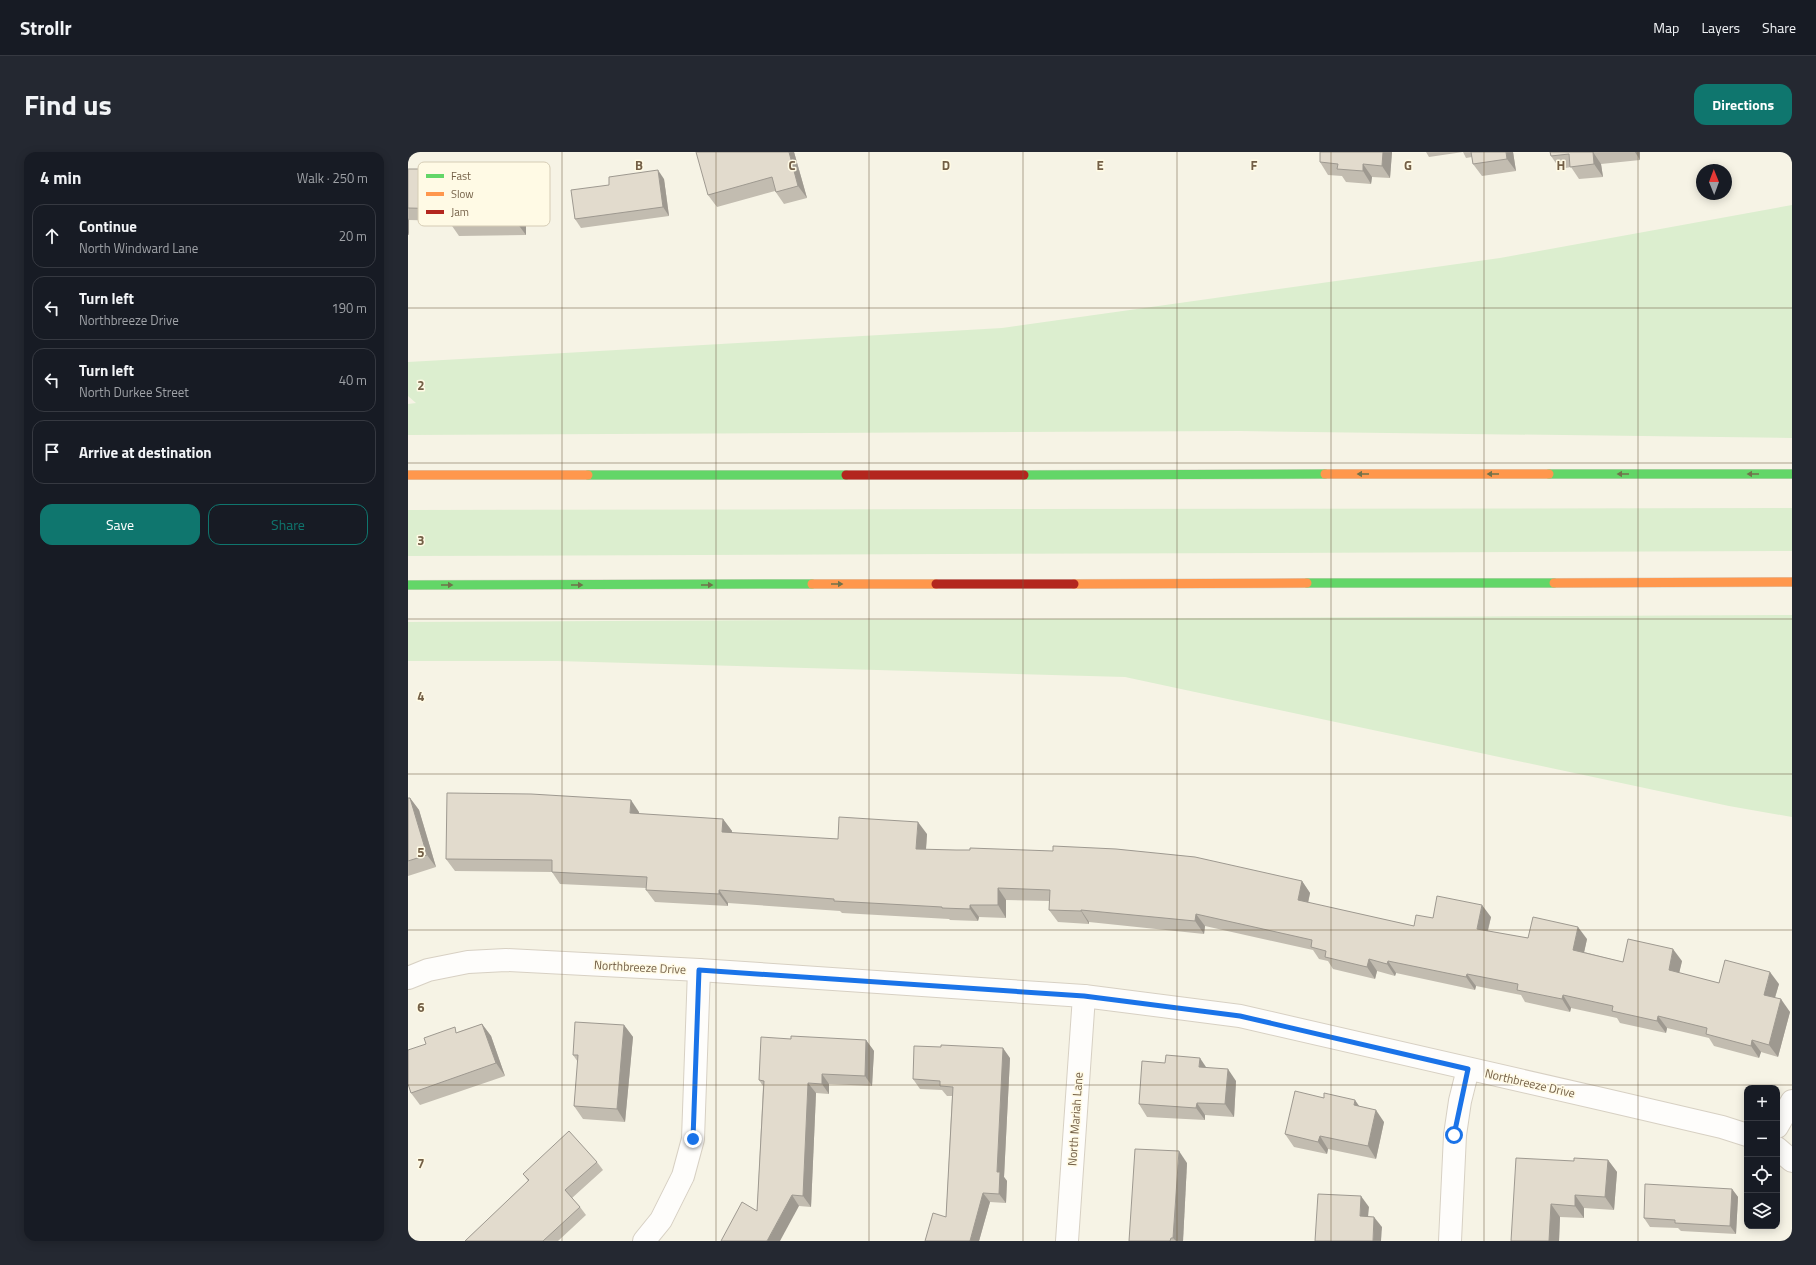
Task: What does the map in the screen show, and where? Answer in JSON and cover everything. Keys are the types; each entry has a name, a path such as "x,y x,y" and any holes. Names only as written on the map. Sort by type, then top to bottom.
{"highway":[{"path":"408,475 1792,474"},
{"path":"408,586 1792,582"}],"street":[{"name":"Northbreeze Drive","path":"408,978 428,970 468,962 506,960 699,970 1084,996 1240,1016 1714,1125 1744,1134"},
{"path":"644,1241 661,1220 684,1176 693,1139 699,970"},
{"name":"North Mariah Lane","path":"1067,1241 1084,996"},
{"path":"1450,1241 1454,1135 1468,1069"},
{"path":"1780,1123 1792,1101"},
{"path":"1780,1151 1792,1161"}],"green space":[{"path":"1792,205 1792,438 1240,431 408,435 408,404 416,403 408,396 408,362 1002,328 1500,258"},
{"path":"1792,508 1792,551 408,556 408,510"},
{"path":"1792,615 1792,817 1729,806 1125,677 557,661 408,661 408,622"}],"building":[{"path":"696,152 789,152 798,186 776,192 772,177 708,195"},
{"path":"1320,152 1383,152 1382,166 1363,164 1363,171 1337,169 1338,164 1320,162"},
{"path":"1471,152 1506,152 1507,159 1473,164"},
{"path":"1550,152 1593,152 1594,164 1570,167 1569,154 1551,156"},
{"path":"408,169 418,169 418,208 408,208"},
{"path":"658,170 663,207 575,219 571,190 609,185 609,177"},
{"path":"447,793 531,794 631,800 630,813 723,819 722,832 838,839 839,817 918,822 916,849 970,850 970,848 1053,851 1053,846 1116,849 1195,857 1302,881 1298,900 1414,926 1416,915 1433,918 1437,896 1482,905 1477,929 1528,938 1533,917 1578,927 1573,950 1623,962 1628,939 1673,949 1669,970 1719,983 1725,960 1770,972 1764,995 1781,999 1769,1045 1752,1040 1751,1046 1706,1034 1707,1028 1658,1016 1657,1021 1612,1011 1613,1006 1563,995 1562,999 1517,990 1518,984 1467,974 1466,977 1388,961 1387,964 1369,959 1367,967 1325,957 1326,951 1311,947 1312,940 1196,914 1195,921 1081,910 1049,910 1050,890 998,888 998,905 970,905 970,909 834,901 834,899 719,890 719,894 646,890 647,877 552,872 552,860 446,859"},
{"path":"408,798 410,798 427,855 408,861"},
{"path":"575,1022 624,1025 617,1109 574,1106 578,1055 573,1055"},
{"path":"482,1024 496,1063 411,1093 408,1084 408,1050 426,1044 424,1038 455,1027 456,1033"},
{"path":"791,1036 866,1040 865,1076 822,1074 822,1084 808,1083 803,1196 792,1195 767,1241 721,1241 742,1202 757,1211 764,1081 759,1080 761,1037 791,1039"},
{"path":"941,1045 1003,1048 997,1172 1000,1172 999,1194 983,1193 970,1241 925,1241 933,1213 946,1217 953,1087 940,1086 940,1081 913,1079 914,1046 941,1047"},
{"path":"1166,1055 1200,1058 1199,1067 1228,1069 1225,1104 1197,1103 1196,1108 1139,1104 1142,1061 1165,1063"},
{"path":"1295,1091 1324,1098 1324,1093 1355,1100 1354,1105 1376,1110 1368,1146 1320,1136 1318,1142 1285,1134"},
{"path":"569,1131 597,1162 565,1190 580,1207 543,1241 465,1241 529,1180 523,1174"},
{"path":"1135,1149 1179,1151 1173,1238 1171,1238 1170,1241 1129,1241"},
{"path":"1516,1158 1574,1161 1574,1158 1608,1160 1605,1197 1575,1195 1575,1206 1551,1204 1549,1241 1511,1241"},
{"path":"1645,1184 1732,1189 1730,1226 1675,1223 1675,1220 1644,1218"},
{"path":"1318,1194 1361,1196 1360,1216 1374,1217 1373,1241 1315,1241"}],"traffic: fast":[{"path":"1024,475 1325,474"},
{"path":"1549,474 1792,474"},
{"path":"588,475 846,475"},
{"path":"1307,583 1554,583"},
{"path":"408,585 812,584"}],"traffic: slow":[{"path":"1325,474 1549,474"},
{"path":"408,475 588,475"},
{"path":"1554,583 1792,582"},
{"path":"1074,584 1307,583"},
{"path":"812,584 936,584"}],"traffic: jam":[{"path":"846,475 1024,475"},
{"path":"936,584 1074,584"}],"route":[{"path":"693,1139 696,1100 699,970 1084,996 1240,1016 1468,1069 1454,1135"}]}
